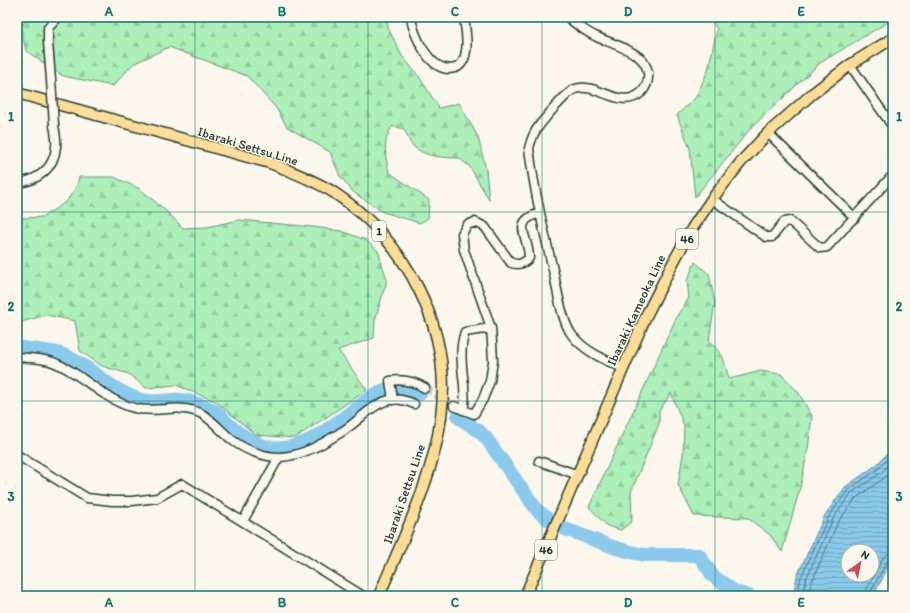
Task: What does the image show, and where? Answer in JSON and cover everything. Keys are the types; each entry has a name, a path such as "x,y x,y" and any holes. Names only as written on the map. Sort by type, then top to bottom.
{"main road":[{"name":"Ibaraki Kameoka Line","path":"525,596 660,286 712,199 741,162 768,133 812,94 850,65 893,38"},
{"name":"Ibaraki Settsu Line","path":"17,93 270,163 295,172 332,191 361,214 375,226 399,256 419,288 433,324 441,364 441,416 428,471 416,506 380,596"}],"street":[{"path":"17,183 34,179 42,174 49,167 56,147 48,28 58,17"},
{"path":"410,17 416,37 426,53 436,65 442,68 451,69 457,67 463,62 467,50 464,17"},
{"path":"567,17 587,32 640,57 647,69 649,79 644,89 637,96 626,99 615,98 591,89 575,89 566,95 538,126 529,148 540,213 562,312 572,335 585,348 601,358 623,368"},
{"path":"850,65 893,127"},
{"path":"768,133 854,218"},
{"path":"712,199 766,237 772,237 784,222 790,222 820,248 827,247 893,175"},
{"path":"454,406 474,414 483,400 490,381 493,361 491,328 464,250 462,234 468,225 476,222 485,227 511,263 517,265 524,264 529,258 529,250 523,229 524,224 529,216 540,213"},
{"path":"464,410 466,402 463,384 461,342 464,332 491,328"},
{"path":"17,357 49,361 62,366 116,401 134,408 147,410 168,408 191,410 208,418 244,448 256,453 279,457 307,451 344,431 370,409 392,398 414,404"},
{"path":"392,398 390,381 396,380 418,384 425,388"},
{"path":"17,455 87,498 112,501 132,501 157,498 182,484 362,596"},
{"path":"243,521 279,457"},
{"path":"539,461 578,475"}],"green space":[{"path":"27,17 387,17 388,28 402,56 420,78 439,108 459,103 478,137 486,170 489,200 470,167 459,158 441,157 423,153 412,144 404,129 393,126 387,137 385,148 389,172 429,200 428,218 420,223 383,212 353,192 340,176 330,152 287,127 276,108 247,76 169,47 133,64 113,86 63,76 26,51 21,28"},
{"path":"709,17 893,17 893,19 820,63 750,129 695,197 690,149 677,115 696,97 708,70 717,29"},
{"path":"79,177 114,177 140,189 165,210 183,228 207,227 239,220 341,231 366,240 378,251 387,280 375,320 374,338 338,350 367,390 295,438 256,435 215,401 176,385 146,388 129,374 102,366 80,351 75,321 47,315 17,323 17,214 21,218 43,217 67,201 77,185"},
{"path":"695,262 709,274 715,303 709,340 723,357 729,379 761,371 781,374 798,392 812,416 808,449 800,488 782,552 770,535 748,518 694,516 678,485 683,454 684,426 671,393 659,411 659,424 631,492 632,521 621,530 607,526 589,507 678,314 689,298 687,281"}],"water":[{"path":"893,448 893,559 873,596 793,596 797,576 825,515 845,487 875,466"}],"waterway":[{"path":"17,347 64,355 79,363 123,393 133,397 150,401 182,400 203,405 216,412 244,437 256,443 274,448 297,446 308,441 330,428 368,399 383,390 399,389 420,394"},
{"path":"458,417 479,431 486,438 537,510 549,520 565,529 631,552 645,555 699,555 713,576 735,592 749,596"}],"tunnel":[{"path":"425,388 454,406"}]}
